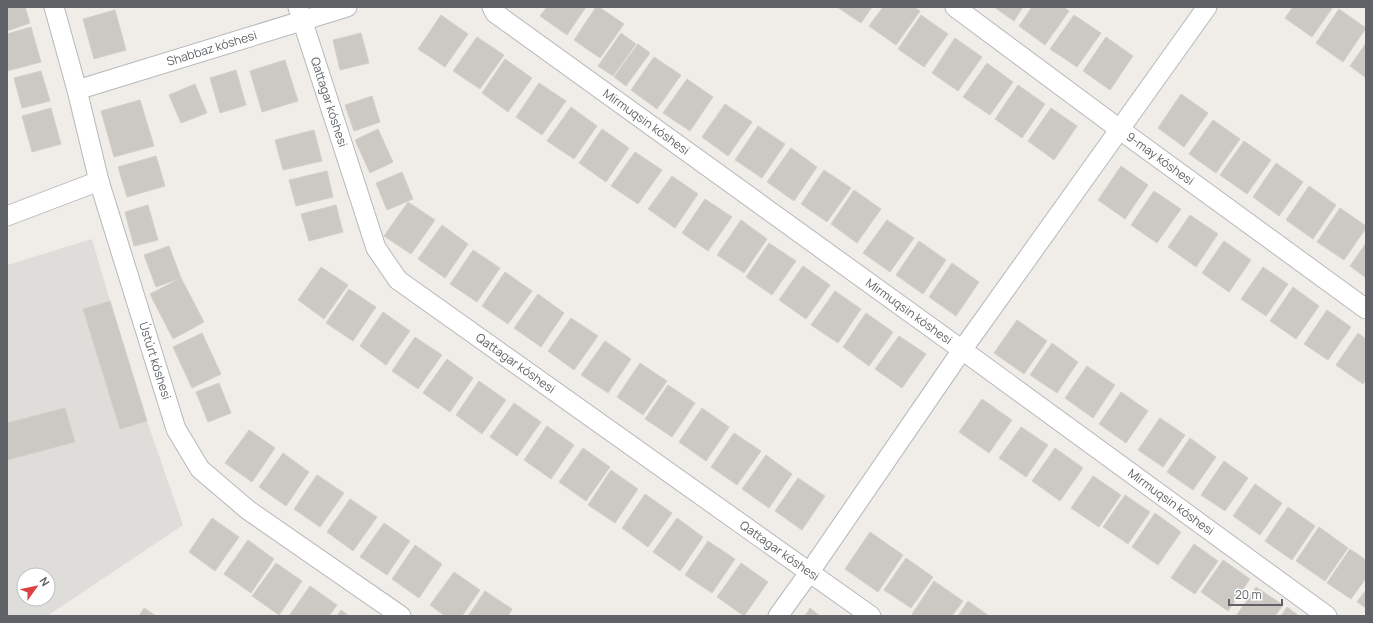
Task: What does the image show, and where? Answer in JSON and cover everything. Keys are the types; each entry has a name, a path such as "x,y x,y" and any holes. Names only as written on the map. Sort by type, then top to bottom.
{"street":[{"name":"Ústúrt kóshesi","path":"54,7 77,90 99,181 176,429 200,469 248,510 401,616"},
{"name":"Shabbaz kóshesi","path":"77,90 300,14 347,7"},
{"name":"Mirmuqsin kóshesi","path":"492,7 495,13 1327,616"},
{"name":"9-may kóshesi","path":"955,7 1366,309"},
{"path":"778,616 810,573 962,350 1207,7"},
{"name":"Qattagar kóshesi","path":"300,14 376,248 398,280 871,616"},
{"path":"7,216 99,181"}],"shaded area":[{"path":"92,239 110,301 84,309 120,429 147,421 183,525 47,616 7,616 7,265"}],"building":[{"path":"7,7 25,7 30,23 7,31"},
{"path":"547,7 586,7 567,35 540,16"},
{"path":"596,7 599,7 624,24 600,58 574,40"},
{"path":"837,7 872,7 861,23"},
{"path":"883,7 914,7 920,11 896,45 869,26"},
{"path":"994,7 1023,7 1014,21"},
{"path":"1032,7 1063,7 1069,11 1045,45 1019,26"},
{"path":"1293,7 1333,7 1312,37 1285,18"},
{"path":"1339,9 1366,28 1343,62 1316,43"},
{"path":"115,10 126,50 94,59 83,19"},
{"path":"441,15 468,34 445,67 418,49"},
{"path":"921,15 948,34 924,67 898,49"},
{"path":"1074,15 1101,33 1077,67 1050,49"},
{"path":"31,27 41,62 7,71 7,34"},
{"path":"361,33 369,63 340,70 333,40"},
{"path":"621,33 636,44 613,76 598,66"},
{"path":"477,37 504,55 480,89 453,71"},
{"path":"1106,37 1133,56 1110,90 1083,71"},
{"path":"955,38 982,57 958,91 932,73"},
{"path":"1366,43 1366,78 1350,66"},
{"path":"638,44 650,53 626,86 614,77"},
{"path":"654,57 681,75 657,109 631,90"},
{"path":"505,59 532,78 508,112 482,93"},
{"path":"285,60 298,101 262,112 250,71"},
{"path":"987,63 1013,82 990,115 963,97"},
{"path":"236,70 246,105 220,113 210,78"},
{"path":"41,71 50,101 22,108 14,78"},
{"path":"687,79 713,97 690,131 663,113"},
{"path":"539,83 566,101 542,135 516,117"},
{"path":"195,84 207,113 181,123 169,95"},
{"path":"1018,85 1045,104 1022,138 995,119"},
{"path":"1181,94 1208,113 1184,147 1158,128"},
{"path":"372,96 380,122 354,131 345,105"},
{"path":"140,100 154,146 114,157 101,111"},
{"path":"725,104 752,122 728,156 702,137"},
{"path":"571,107 597,126 574,159 547,141"},
{"path":"51,108 61,144 32,152 22,116"},
{"path":"1051,108 1077,126 1054,160 1028,141"},
{"path":"1213,120 1240,139 1216,173 1189,154"},
{"path":"758,126 785,144 762,178 735,160"},
{"path":"378,129 393,162 370,173 355,140"},
{"path":"602,129 629,148 606,182 579,163"},
{"path":"314,130 322,161 283,170 275,140"},
{"path":"1244,141 1271,160 1247,194 1220,175"},
{"path":"791,148 817,167 794,201 767,182"},
{"path":"635,152 662,170 638,204 611,186"},
{"path":"156,156 165,186 127,197 118,167"},
{"path":"1276,163 1303,182 1279,216 1253,197"},
{"path":"1121,166 1148,185 1125,219 1098,200"},
{"path":"824,170 851,188 827,222 801,204"},
{"path":"327,171 333,197 296,206 289,180"},
{"path":"402,172 413,199 387,210 376,183"},
{"path":"672,176 698,194 675,228 648,209"},
{"path":"1309,186 1336,205 1313,239 1286,220"},
{"path":"854,190 881,209 857,243 831,224"},
{"path":"1154,191 1181,209 1157,243 1131,225"},
{"path":"705,199 732,217 708,251 682,233"},
{"path":"408,202 435,220 411,254 384,236"},
{"path":"148,205 158,240 134,246 125,212"},
{"path":"336,205 343,232 309,241 301,214"},
{"path":"1340,208 1366,226 1344,260 1317,242"},
{"path":"1190,215 1218,234 1196,267 1168,247"},
{"path":"741,220 767,239 744,273 717,255"},
{"path":"887,220 914,238 890,272 863,253"},
{"path":"442,225 468,244 445,278 418,259"},
{"path":"919,241 946,260 923,294 896,275"},
{"path":"1224,241 1251,260 1229,292 1202,273"},
{"path":"769,243 796,261 772,295 746,277"},
{"path":"1366,243 1366,278 1350,266"},
{"path":"169,246 181,278 156,287 144,255"},
{"path":"473,250 500,268 477,302 450,284"},
{"path":"952,263 979,282 956,316 929,297"},
{"path":"803,266 830,285 806,319 779,300"},
{"path":"321,267 348,285 324,319 298,300"},
{"path":"1263,267 1288,284 1266,316 1241,299"},
{"path":"505,272 532,291 508,324 482,306"},
{"path":"181,278 204,322 173,339 150,294"},
{"path":"1293,287 1319,306 1296,339 1270,321"},
{"path":"349,289 376,307 353,341 326,323"},
{"path":"835,291 861,309 838,343 811,325"},
{"path":"538,294 564,313 541,347 514,328"},
{"path":"110,301 147,421 120,429 83,309"},
{"path":"1327,310 1351,327 1328,360 1304,344"},
{"path":"383,312 410,331 386,365 360,346"},
{"path":"866,313 893,332 869,366 843,347"},
{"path":"571,318 598,336 574,370 548,351"},
{"path":"1017,320 1047,341 1024,374 994,353"},
{"path":"202,333 221,374 192,388 173,347"},
{"path":"1358,333 1366,339 1366,379 1363,384 1336,365"},
{"path":"899,336 926,354 902,388 875,369"},
{"path":"415,337 442,355 418,389 392,371"},
{"path":"605,341 631,359 608,393 581,375"},
{"path":"1052,343 1078,362 1057,393 1030,375"},
{"path":"447,359 473,378 450,412 423,393"},
{"path":"640,363 667,381 643,415 617,397"},
{"path":"1087,366 1115,385 1093,418 1065,398"},
{"path":"479,381 506,400 482,434 456,415"},
{"path":"219,383 231,413 208,422 196,392"},
{"path":"668,385 695,403 672,437 645,419"},
{"path":"1121,392 1148,411 1126,443 1099,424"},
{"path":"982,399 1012,420 989,453 959,432"},
{"path":"514,403 541,422 517,456 490,437"},
{"path":"65,408 75,442 7,460 7,423"},
{"path":"702,408 729,427 706,461 679,442"},
{"path":"1160,418 1185,435 1163,467 1138,450"},
{"path":"547,426 574,445 551,479 524,460"},
{"path":"1021,427 1048,445 1026,477 999,458"},
{"path":"249,430 275,448 252,482 225,463"},
{"path":"734,433 761,451 737,485 711,467"},
{"path":"1190,438 1216,457 1193,490 1167,472"},
{"path":"583,448 610,467 586,501 559,482"},
{"path":"1055,448 1083,468 1060,501 1032,481"},
{"path":"283,453 309,472 286,506 259,487"},
{"path":"766,455 792,474 769,508 742,489"},
{"path":"1224,461 1248,478 1225,511 1201,495"},
{"path":"611,470 638,489 615,523 588,505"},
{"path":"317,475 344,493 320,527 294,509"},
{"path":"1093,476 1121,495 1099,527 1071,508"},
{"path":"798,478 825,496 802,530 775,511"},
{"path":"1255,484 1282,503 1260,535 1233,516"},
{"path":"645,494 672,513 648,547 622,528"},
{"path":"1125,495 1150,512 1128,544 1103,527"},
{"path":"350,499 377,517 353,551 327,532"},
{"path":"1288,507 1315,526 1292,560 1265,541"},
{"path":"1155,513 1181,532 1158,565 1132,547"},
{"path":"212,518 239,537 215,571 189,552"},
{"path":"677,518 703,537 680,571 653,552"},
{"path":"384,523 410,541 387,575 360,557"},
{"path":"1319,527 1348,548 1325,581 1296,561"},
{"path":"870,532 903,555 878,592 845,569"},
{"path":"248,540 274,559 251,593 224,574"},
{"path":"708,541 735,559 712,593 685,575"},
{"path":"1194,544 1218,561 1195,594 1171,578"},
{"path":"415,545 442,564 419,598 392,579"},
{"path":"1350,549 1366,560 1366,578 1351,599 1327,583"},
{"path":"906,558 933,577 911,608 884,590"},
{"path":"1223,560 1250,579 1228,611 1201,592"},
{"path":"276,563 302,581 279,615 252,596"},
{"path":"741,563 768,582 744,616 717,597"},
{"path":"454,572 480,590 462,616 445,616 430,605"},
{"path":"934,581 963,601 952,616 915,616 912,614"},
{"path":"310,586 337,605 329,616 289,616"},
{"path":"1256,587 1283,605 1275,616 1236,616"},
{"path":"1366,590 1366,608 1357,602"},
{"path":"485,591 512,609 508,616 468,616"},
{"path":"968,601 989,616 958,616"},
{"path":"1287,607 1299,616 1281,616"},
{"path":"144,608 156,616 139,616"},
{"path":"810,608 820,616 805,616"},
{"path":"341,610 349,616 337,616"}]}
